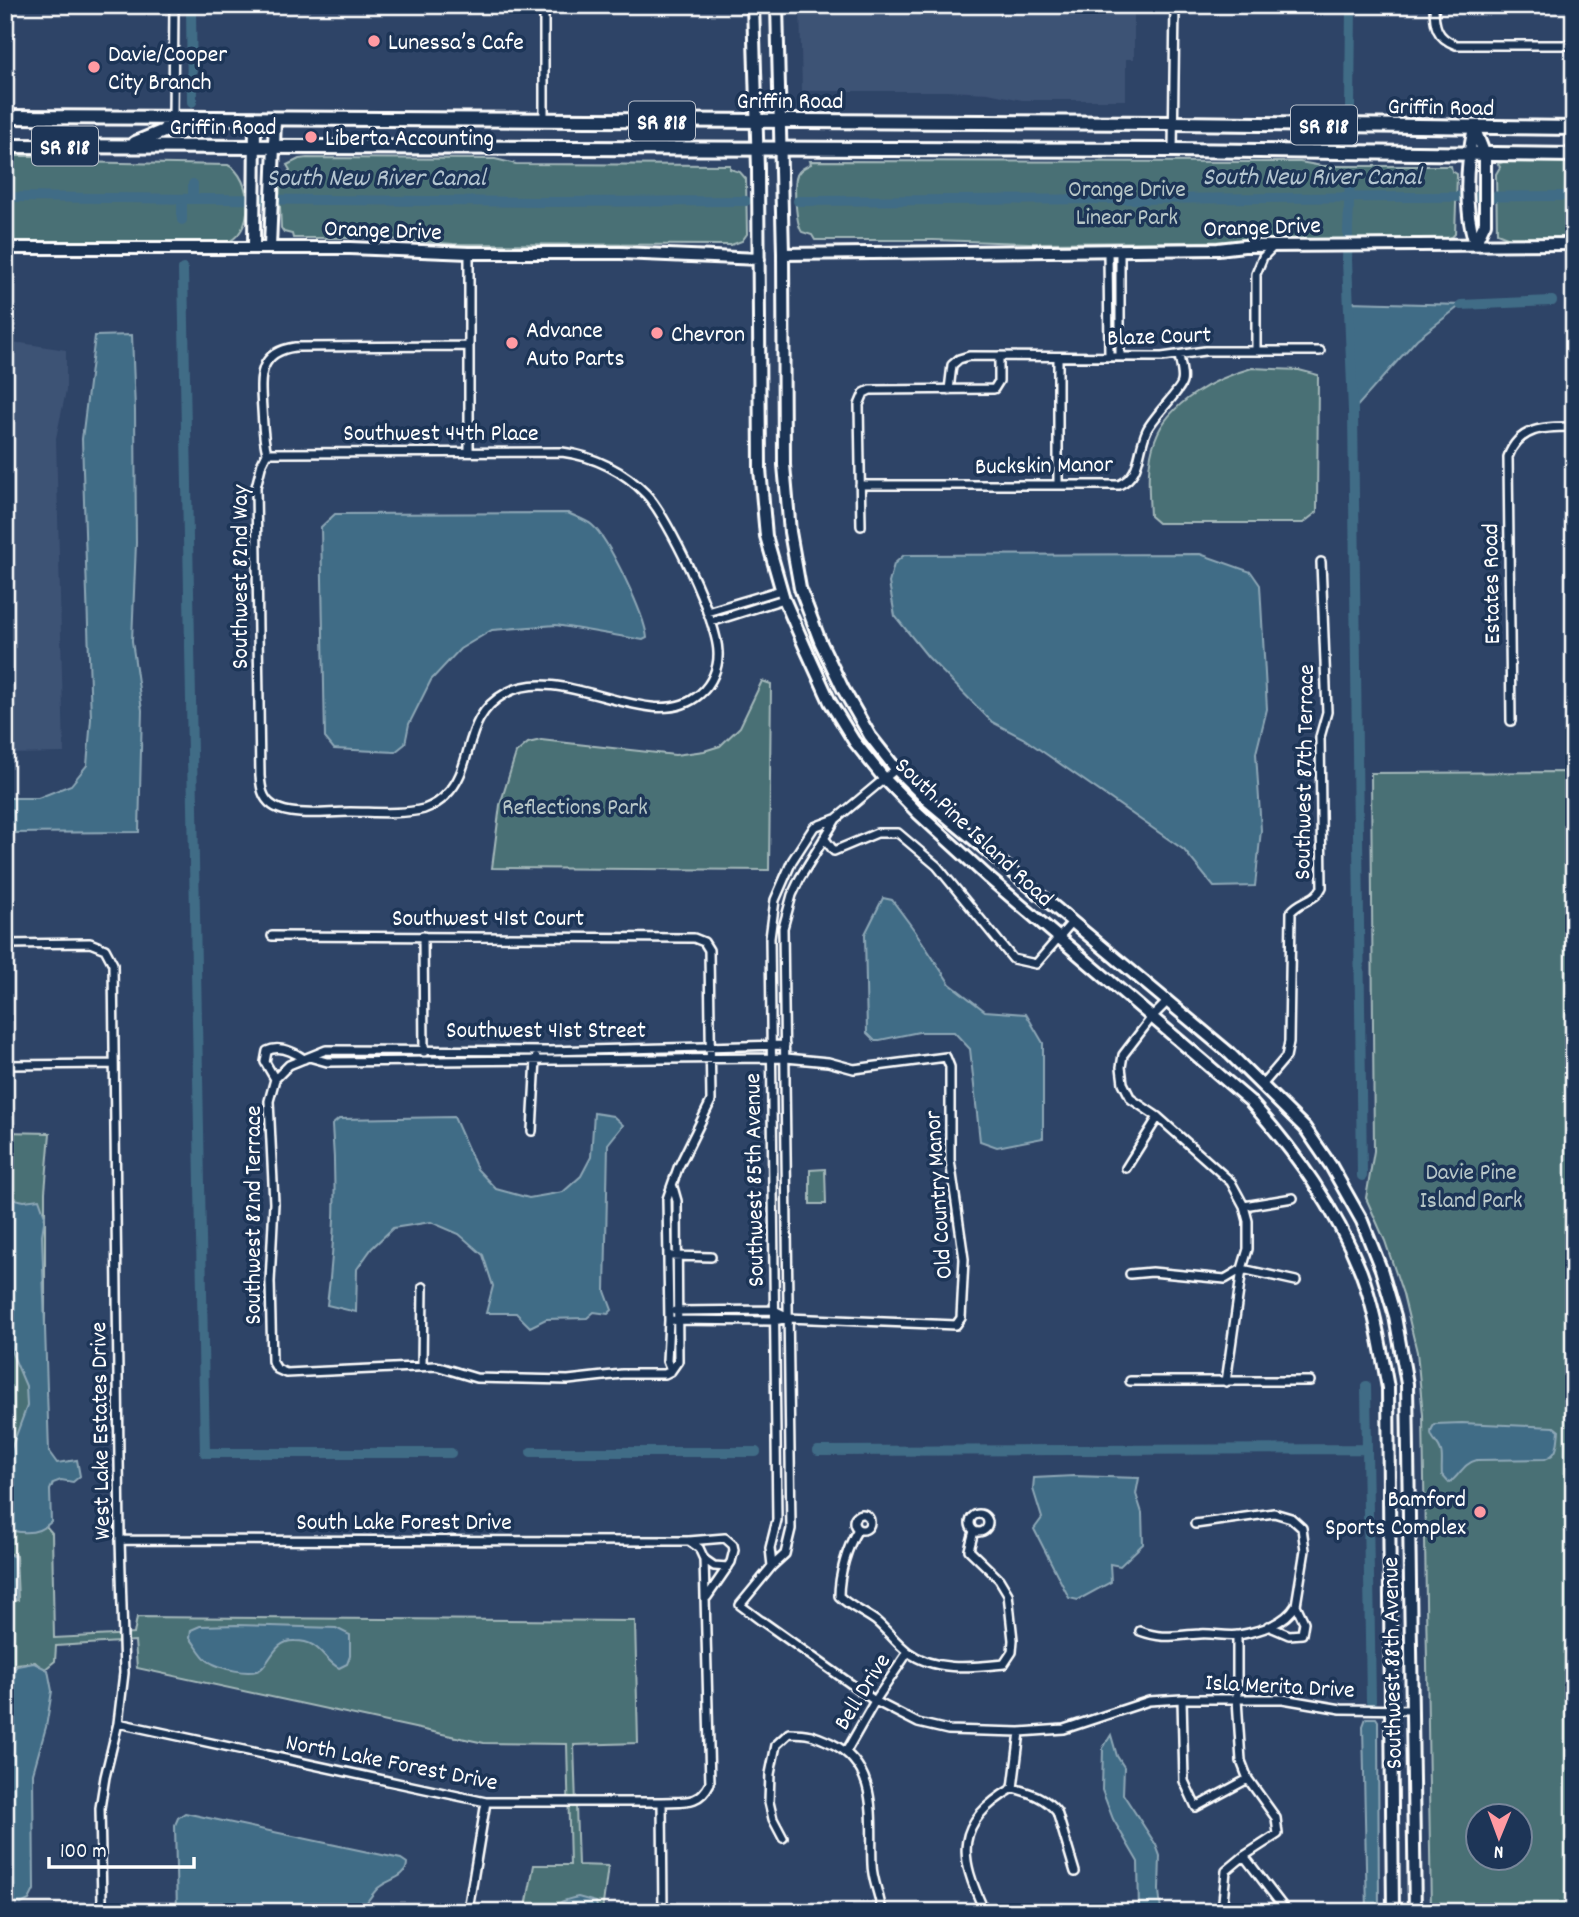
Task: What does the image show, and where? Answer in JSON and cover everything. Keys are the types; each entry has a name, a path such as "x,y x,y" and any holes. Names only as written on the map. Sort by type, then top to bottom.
{"main road":[{"name":"South Pine Island Road","path":"753,5 758,169 760,469 766,536 783,595 830,702 854,741 883,777 969,859 1250,1101 1283,1139 1322,1193 1342,1229 1362,1275 1378,1334"},
{"name":"South Pine Island Road","path":"777,5 782,167 784,465 789,522 800,588 820,641 870,736 896,769 929,802 1168,1001 1263,1084 1305,1128 1331,1166 1362,1221 1381,1269 1398,1330"},
{"name":"Griffin Road","path":"5,117 1173,123 1574,128"},
{"path":"125,147 156,136 164,131 173,118"},
{"path":"254,247 255,120"},
{"path":"270,247 275,120"},
{"path":"1475,127 1485,155 1485,223 1475,244"},
{"path":"1475,127 1468,155 1469,223 1475,244"},
{"name":"Griffin Road","path":"5,146 1173,150 1574,155"},
{"name":"Orange Drive","path":"783,254 1218,249 1244,246 1574,244"},
{"name":"Orange Drive","path":"5,248 350,248 759,259"},
{"path":"765,525 789,522"},
{"name":"Southwest 88th Avenue","path":"1398,1330 1407,1384 1415,1912"},
{"name":"Southwest 88th Avenue","path":"1378,1334 1388,1388 1391,1478 1393,1912"}],"street":[{"path":"173,5 173,118"},
{"path":"544,5 544,121"},
{"path":"1173,150 1174,5"},
{"path":"1434,5 1436,26 1441,36 1456,45 1574,45"},
{"path":"1256,351 1256,274 1263,257 1274,246"},
{"path":"1108,250 1109,356"},
{"path":"1120,250 1121,356"},
{"path":"469,253 469,451"},
{"name":"Southwest 82nd Way","path":"468,346 295,347 276,352 269,358 261,373 267,453 256,486 260,776 263,793 279,809 301,813 408,811 433,805 447,795 456,781 472,733 483,713 498,698 515,688 557,686 660,708 678,706 700,694"},
{"name":"Blaze Court","path":"949,390 951,365 959,359 999,356 1179,355 1205,351 1320,351"},
{"name":"Buckskin Manor","path":"860,485 1119,485 1135,474 1140,446 1147,431 1156,414 1183,382 1179,355"},
{"path":"861,526 860,399 870,390 994,389 999,381 999,356"},
{"path":"1058,356 1058,485"},
{"name":"Estates Road","path":"1511,721 1508,466 1512,447 1530,431 1544,427 1574,428"},
{"name":"Southwest 44th Place","path":"267,453 562,452 580,455 613,468 636,484 659,509 680,547 711,622 718,645 718,661 712,678 700,694"},
{"name":"Southwest 87th Terrace","path":"1263,1084 1286,1057 1289,1042 1292,912 1294,907 1315,897 1322,887 1320,737 1327,712 1321,562"},
{"path":"707,612 783,595"},
{"path":"711,622 783,595"},
{"name":"Southwest 85th Avenue","path":"740,1605 785,1554 792,1529 783,928 792,894 836,819 883,777 896,769"},
{"name":"Southwest 85th Avenue","path":"772,1566 770,1548 777,1520 770,938 775,900 792,861 814,827 836,819"},
{"path":"824,838 834,851 877,833 898,833 937,866 1013,959 1036,964 1073,921"},
{"name":"Southwest 41st Court","path":"272,936 694,938 704,942 709,950 710,1047"},
{"path":"423,936 425,1060"},
{"name":"West Lake Estates Drive","path":"5,944 90,943 105,948 113,964 124,1673 118,1723 100,1808 102,1901 97,1911"},
{"path":"1168,1001 1122,1055 1123,1083 1131,1098 1158,1117 1231,1182 1244,1206 1248,1221 1248,1249 1242,1269 1226,1382"},
{"name":"Southwest 41st Street","path":"289,1065 326,1050 537,1051 785,1045"},
{"path":"671,1371 667,1361 667,1199 678,1168 711,1101 710,1047"},
{"path":"275,1079 265,1062 267,1051 272,1048 306,1058"},
{"path":"532,1131 537,1051"},
{"name":"Old Country Manor","path":"786,1058 828,1062 853,1069 946,1057 950,1067 950,1160 964,1259 961,1318 956,1325 788,1318"},
{"name":"Southwest 41st Street","path":"306,1058 327,1062 786,1058"},
{"path":"5,1065 114,1064"},
{"name":"Southwest 82nd Terrace","path":"289,1065 275,1079 269,1101 274,1203 270,1296 272,1361 277,1369 286,1373 422,1366"},
{"path":"1126,1168 1158,1117"},
{"path":"423,1287 422,1366 436,1366 476,1378 568,1380 622,1374 666,1374 678,1361 677,1200 673,1187"},
{"path":"1244,1206 1293,1198"},
{"path":"668,1256 711,1257"},
{"path":"1130,1274 1152,1272 1224,1279 1242,1269 1296,1281"},
{"path":"668,1311 774,1310 788,1318"},
{"path":"669,1320 774,1321 788,1318"},
{"path":"1130,1381 1310,1381"},
{"path":"1140,1631 1156,1637 1208,1633 1237,1635 1285,1619 1296,1605 1305,1549 1302,1528 1291,1518 1274,1513 1195,1524"},
{"path":"858,1529 852,1538 842,1573 839,1596 874,1620 908,1652 924,1661 972,1668 1004,1664 1012,1652 1013,1640 1009,1594 999,1579 970,1550 974,1531"},
{"name":"South Lake Forest Drive","path":"120,1540 689,1541 725,1538 730,1541 734,1550 729,1567"},
{"path":"689,1541 699,1548 705,1559 714,1566 729,1567"},
{"name":"North Lake Forest Drive","path":"118,1723 486,1802 693,1801 705,1794 710,1783 705,1559"},
{"path":"707,1597 729,1567"},
{"name":"Isla Merita Drive","path":"740,1605 874,1701 918,1723 948,1730 1020,1732 1064,1729 1149,1701 1182,1699 1283,1699 1341,1709 1413,1710"},
{"path":"1268,1626 1289,1635 1302,1634 1304,1622 1296,1605"},
{"path":"1231,1912 1223,1901 1226,1871 1278,1834 1276,1818 1248,1779 1241,1761 1237,1635"},
{"name":"Bell Drive","path":"846,1750 874,1701 908,1652"},
{"path":"1182,1699 1184,1781 1196,1807 1248,1779"},
{"path":"1013,1788 1020,1732"},
{"path":"783,1838 773,1819 769,1802 770,1774 776,1745 789,1733 810,1733 846,1750 865,1776 873,1839 872,1866 882,1912"},
{"path":"985,1912 971,1882 965,1858 968,1835 976,1818 993,1800 1013,1788 1037,1794 1057,1812 1075,1872"},
{"path":"466,1912 486,1802"},
{"path":"662,1802 663,1912"},
{"path":"1244,1856 1287,1912"}],"shaded area":[{"path":"800,5 1134,5 1134,59 1126,59 1126,100 1022,100 988,93 948,91 802,91"},
{"path":"1349,302 1461,305 1417,339 1353,411"},
{"path":"132,335 136,543 132,641 142,710 139,832 5,833 5,798 38,798 71,785 87,765 91,719 82,439 95,336"},
{"path":"21,343 66,350 66,391 56,438 64,753 5,754 5,346"},
{"path":"568,513 592,525 607,545 633,596 647,638 643,640 556,625 492,630 460,649 431,680 409,724 405,744 395,752 334,749 325,738 321,527 335,514"},
{"path":"1200,554 1251,572 1260,585 1267,709 1256,753 1261,830 1255,886 1214,887 1184,850 1023,738 992,722 928,657 895,616 889,583 894,564 904,555"},
{"path":"883,898 892,900 950,984 985,1011 1026,1014 1043,1043 1043,1138 997,1147 980,1141 970,1049 954,1032 919,1032 875,1041 867,1033 865,934"},
{"path":"594,1113 613,1116 623,1125 608,1144 605,1291 612,1310 608,1314 594,1312 587,1318 546,1319 530,1327 516,1313 486,1313 493,1286 483,1255 459,1234 431,1222 393,1228 372,1248 357,1269 356,1312 327,1305 334,1215 332,1125 339,1119 454,1117 477,1169 496,1189 529,1198 563,1192 581,1176 591,1157"},
{"path":"5,1197 24,1201 39,1199 45,1216 42,1235 49,1452 57,1463 77,1460 80,1476 73,1482 61,1480 53,1483 50,1490 51,1522 39,1530 29,1532 14,1531 8,1522 7,1460 27,1406 26,1386 11,1351 8,1331"},
{"path":"1435,1424 1554,1427 1559,1431 1553,1454 1545,1459 1477,1460 1468,1464 1449,1483 1442,1475 1441,1451 1431,1432"},
{"path":"1034,1478 1139,1478 1136,1494 1142,1513 1143,1544 1120,1566 1110,1564 1111,1582 1078,1600 1069,1598 1034,1529 1042,1518 1033,1489"},
{"path":"5,1552 14,1557 17,1599 5,1601"},
{"path":"200,1626 336,1628 350,1635 350,1656 347,1664 339,1668 316,1647 304,1642 289,1641 275,1650 263,1667 244,1672 226,1669 207,1660 190,1638 191,1630"},
{"path":"34,1663 48,1670 52,1691 46,1727 33,1773 34,1890 29,1900 21,1904 13,1902 10,1891 5,1823 5,1679 17,1666"},
{"path":"1366,1718 1376,1718 1378,1721 1379,1912 1367,1912 1363,1726"},
{"path":"1111,1735 1117,1756 1124,1767 1123,1794 1156,1845 1160,1856 1161,1912 1139,1912 1138,1862 1113,1819 1102,1790 1103,1748"},
{"path":"185,1813 401,1859 407,1863 406,1868 400,1875 378,1888 360,1912 177,1912 175,1825 178,1818"},
{"path":"578,1897 596,1902 598,1912 548,1912 557,1904"}],"green space":[{"path":"5,156 46,156 69,162 228,165 242,181 246,193 246,218 242,230 224,243 5,245"},
{"path":"307,158 495,159 516,164 730,165 730,169 740,172 746,179 747,234 742,241 731,245 453,244 376,238 293,238 292,234 281,228 279,187 290,170 287,165"},
{"name":"Orange Drive Linear Park","path":"810,161 1300,162 1322,166 1451,166 1452,171 1457,174 1455,234 1443,240 1030,243 815,240 812,235 802,232 796,204 797,175 811,164"},
{"path":"1574,162 1574,239 1512,239 1497,233 1496,174 1500,167 1498,164"},
{"path":"1252,368 1299,370 1318,375 1317,512 1303,523 1158,523 1150,516 1149,478 1152,449 1161,426 1195,393 1223,378"},
{"name":"Reflections Park","path":"762,681 771,684 769,870 492,868 500,805 516,753 528,743 541,740 675,755 704,751 720,746 740,727"},
{"name":"Davie Pine Island Park","path":"1574,772 1574,1912 1431,1912 1423,1415 1417,1352 1403,1294 1385,1241 1366,1198 1374,1151 1371,773"},
{"path":"5,1132 50,1133 45,1192 45,1525 52,1533 54,1638 134,1634 137,1617 635,1621 638,1743 574,1745 578,1865 608,1866 602,1912 525,1912 534,1865 570,1865 567,1744 484,1743 137,1668 135,1641 56,1646 55,1661 44,1670 35,1662 16,1664 5,1676 5,1603 18,1600 16,1556 5,1552"},
{"path":"825,1169 826,1204 810,1204 810,1170"}],"waterway":[{"path":"191,5 192,102"},
{"path":"1350,110 1351,5"},
{"path":"1350,175 1347,260 1353,411 1362,1176"},
{"path":"193,184 193,199"},
{"name":"South New River Canal","path":"798,201 1574,196"},
{"name":"South New River Canal","path":"5,197 746,201"},
{"path":"182,199 182,220"},
{"path":"183,269 205,1453 451,1453"},
{"path":"1461,305 1552,301"},
{"path":"1366,1386 1371,1701"},
{"path":"818,1451 1367,1449"},
{"path":"531,1452 756,1452"}],"place":[{"name":"Lunessa’s Cafe","path":"374,41"},
{"name":"Davie/Cooper City Branch","path":"94,67"},
{"name":"Liberta Accounting","path":"311,137"},
{"name":"Chevron","path":"657,333"},
{"name":"Advance Auto Parts","path":"512,343"},
{"name":"Bamford Sports Complex","path":"1480,1512"}]}
